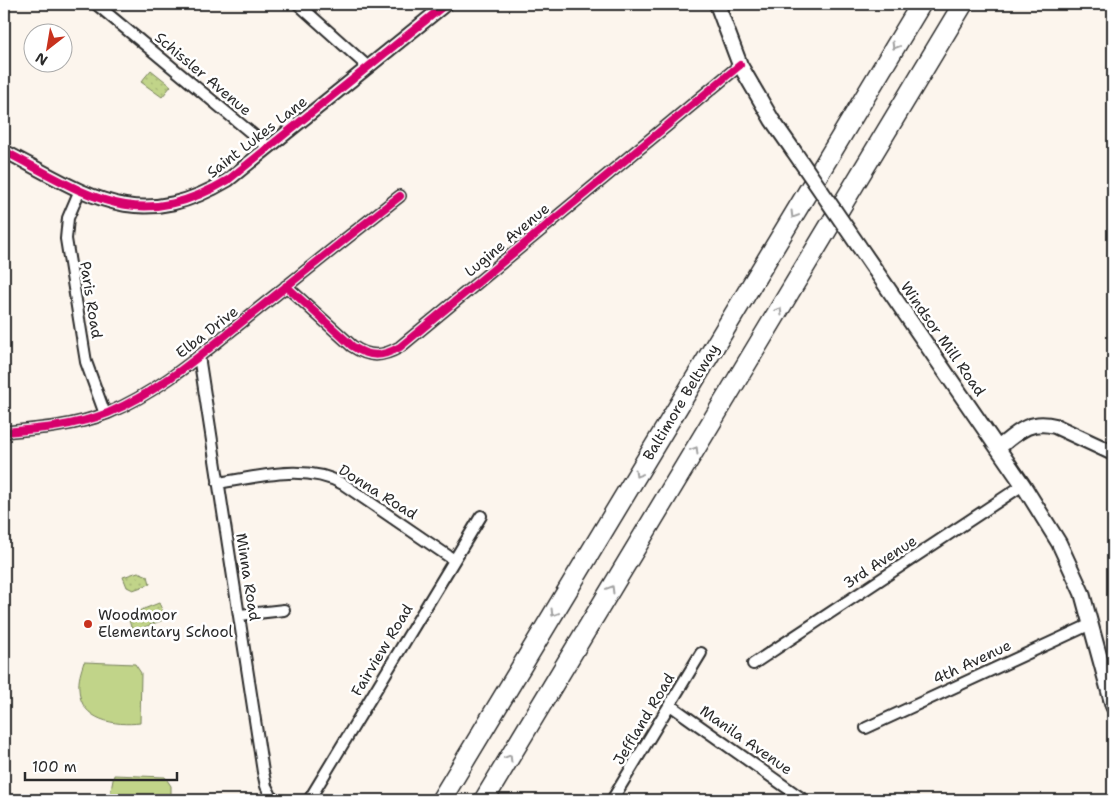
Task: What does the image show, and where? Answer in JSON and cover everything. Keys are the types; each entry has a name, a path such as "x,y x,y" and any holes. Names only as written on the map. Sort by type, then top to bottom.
{"highway":[{"name":"Baltimore Beltway","path":"441,800 920,4"},
{"path":"484,800 963,4"}],"main road":[{"name":"Windsor Mill Road","path":"717,4 740,65 772,120 998,448 1060,543 1074,571 1082,593 1113,706"},
{"path":"998,448 1027,426 1037,423 1055,426 1113,453"}],"street":[{"name":"Schissler Avenue","path":"96,4 268,147"},
{"path":"298,4 367,66"},
{"name":"Saint Lukes Lane","path":"4,151 80,190 117,204 138,207 162,206 185,201 207,192 228,180 446,4"},
{"name":"Lugine Avenue","path":"286,286 360,352 379,355 390,353 400,347 740,65"},
{"name":"Paris Road","path":"80,190 68,218 66,239 86,362 106,414"},
{"name":"Elba Drive","path":"4,432 60,426 106,414 145,395 199,356 400,196"},
{"name":"Minna Road","path":"199,356 263,772 266,786 274,800"},
{"name":"Donna Road","path":"218,483 305,472 332,478 454,560"},
{"name":"3rd Avenue","path":"752,664 1023,485"},
{"name":"Fairview Road","path":"309,800 481,516"},
{"path":"240,615 284,610"},
{"name":"4th Avenue","path":"866,728 1091,624"},
{"name":"Jeffland Road","path":"612,800 701,653"},
{"name":"Manila Avenue","path":"670,705 804,800"}],"green space":[{"path":"151,70 171,86 162,97 141,82"},
{"path":"138,572 148,576 150,584 133,590 127,587 123,577"},
{"path":"159,603 165,616 163,620 137,630 131,627 129,620 131,614"},
{"path":"84,662 135,664 141,673 140,723 110,722 92,715 81,700 79,686"},
{"path":"114,775 165,777 171,786 171,800 109,800"}],"cycle path":[{"path":"4,151 87,194 113,202 139,206 166,205 195,196 228,180 446,4"},
{"path":"286,286 358,350 376,355 394,350 740,65"},
{"path":"4,432 44,428 83,421 108,413 146,394 198,357 400,196"}],"place":[{"name":"Woodmoor Elementary School","path":"88,624"}]}
